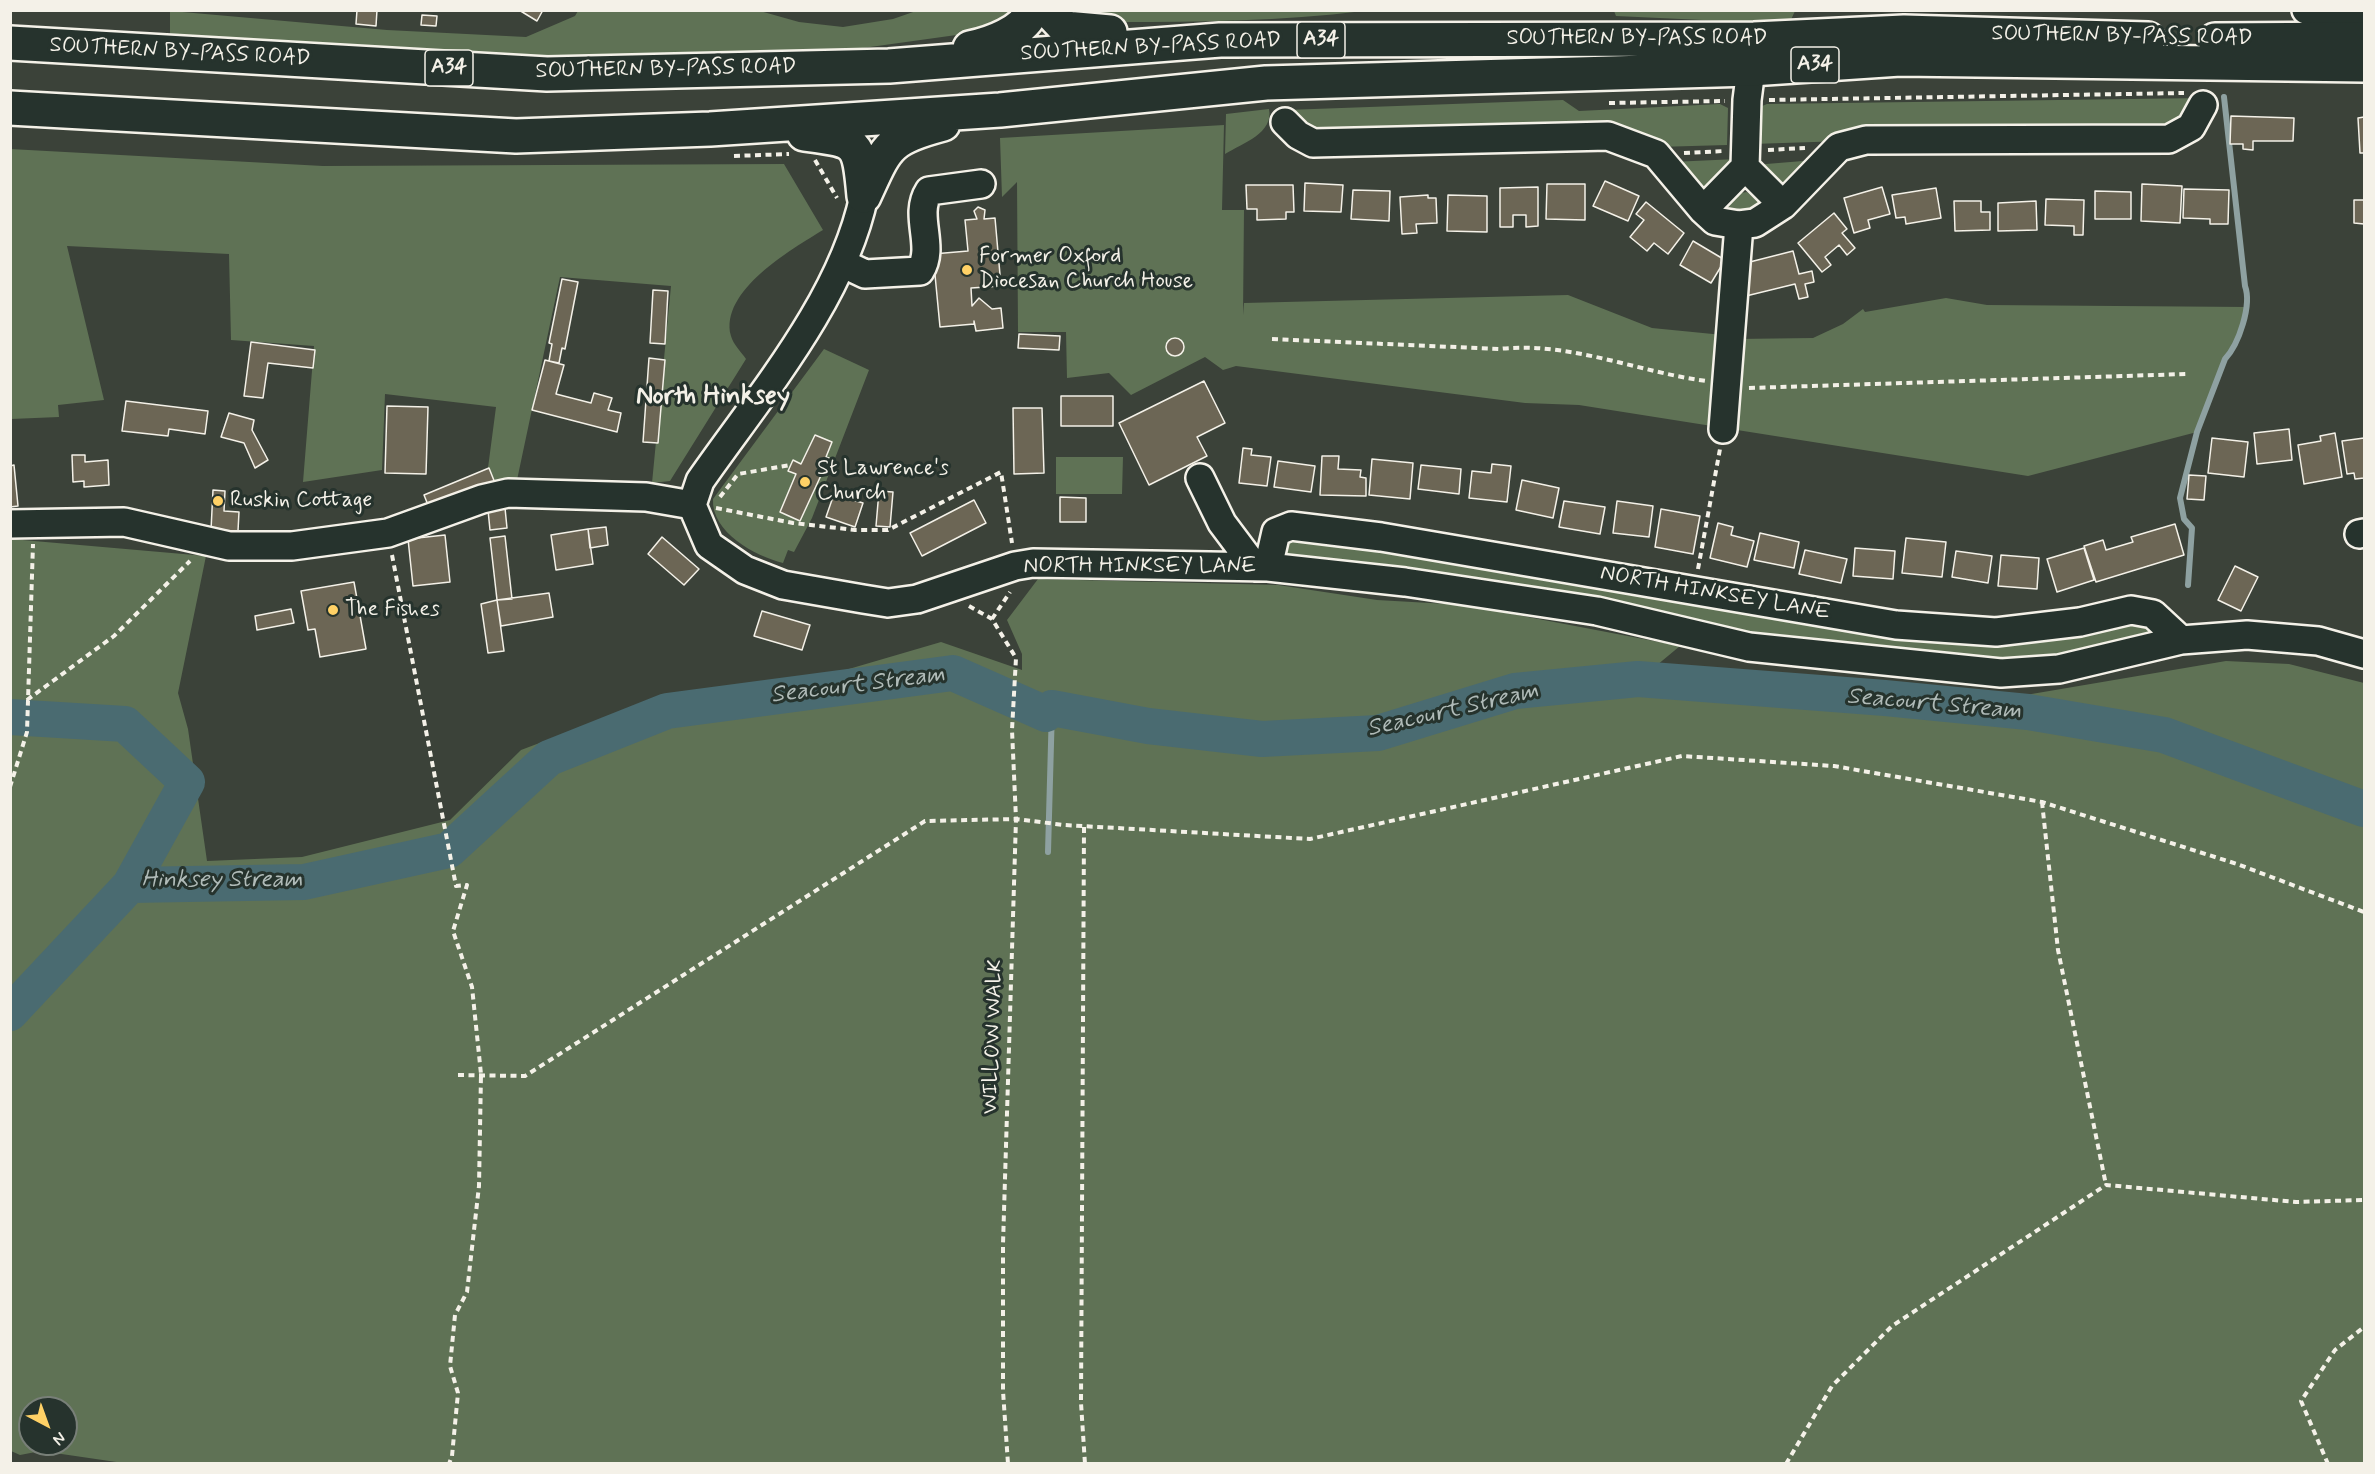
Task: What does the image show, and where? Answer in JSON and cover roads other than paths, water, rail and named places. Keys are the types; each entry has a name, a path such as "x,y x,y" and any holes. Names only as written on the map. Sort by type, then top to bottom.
{"highway":[{"path":"889,66 982,45 1011,32 1030,15 1032,10"},
{"path":"1048,10 1065,28 1220,40"},
{"name":"SOUTHERN BY-PASS ROAD","path":"10,43 547,74 889,66 1220,40 1754,39 1904,32 2177,40 2364,39"},
{"name":"SOUTHERN BY-PASS ROAD","path":"10,108 516,136 752,127 1000,110 1266,83 1749,85 1900,59 2364,65"},
{"path":"852,201 886,149 905,136 1000,110"},
{"path":"752,127 843,139 857,151 861,166 852,201"}],"street":[{"path":"2306,10 2364,12"},
{"path":"1703,210 1745,167 1749,85"},
{"path":"1285,122 1298,135 1313,143 1608,136 1656,154 1715,221 1739,225 1755,223 1783,205 1839,147 1866,140 2169,139 2191,127 2195,99"},
{"path":"1745,167 1783,205"},
{"path":"842,263 865,274 920,271 927,260 922,202 928,191 981,184"},
{"path":"22,523 124,522 229,546 292,546 388,533 508,492 646,497 692,505 700,482 801,336 842,263 850,246 852,201"},
{"path":"1723,429 1739,225"},
{"path":"1200,478 1222,524 1261,567"},
{"name":"NORTH HINKSEY LANE","path":"692,505 709,544 746,570 783,585 888,603 918,599 1015,566 1033,563 1261,567 1405,582 1597,610 1749,647 2001,673 2059,669 2181,640 2247,635 2318,641 2364,654"},
{"name":"NORTH HINKSEY LANE","path":"1261,567 1276,532 1291,526 1381,537 1896,625 1996,632 2080,622 2131,610 2153,614 2181,640"}],"waterway":[{"path":"2188,585 2192,528 2184,519 2180,498 2197,432 2225,359 2235,344 2243,324 2247,303 2224,97"},
{"name":"Seacourt Stream","path":"10,717 125,724 187,782 130,885 304,882 449,850 549,758 667,711 953,673 1046,714 1052,708 1148,726 1262,739 1378,733 1515,691 1638,679 1885,698 2028,712 2164,735 2364,809"},
{"path":"1048,852 1052,708"},
{"name":"Hinksey Stream","path":"10,1013 130,885"}],"place":[{"name":"Former Oxford Diocesan Church House","path":"967,270"},
{"name":"St Lawrence's Church","path":"805,482"},
{"name":"Ruskin Cottage","path":"218,501"},
{"name":"The Fishes","path":"333,610"}],"district":[{"name":"North Hinksey","path":"713,398"}]}
